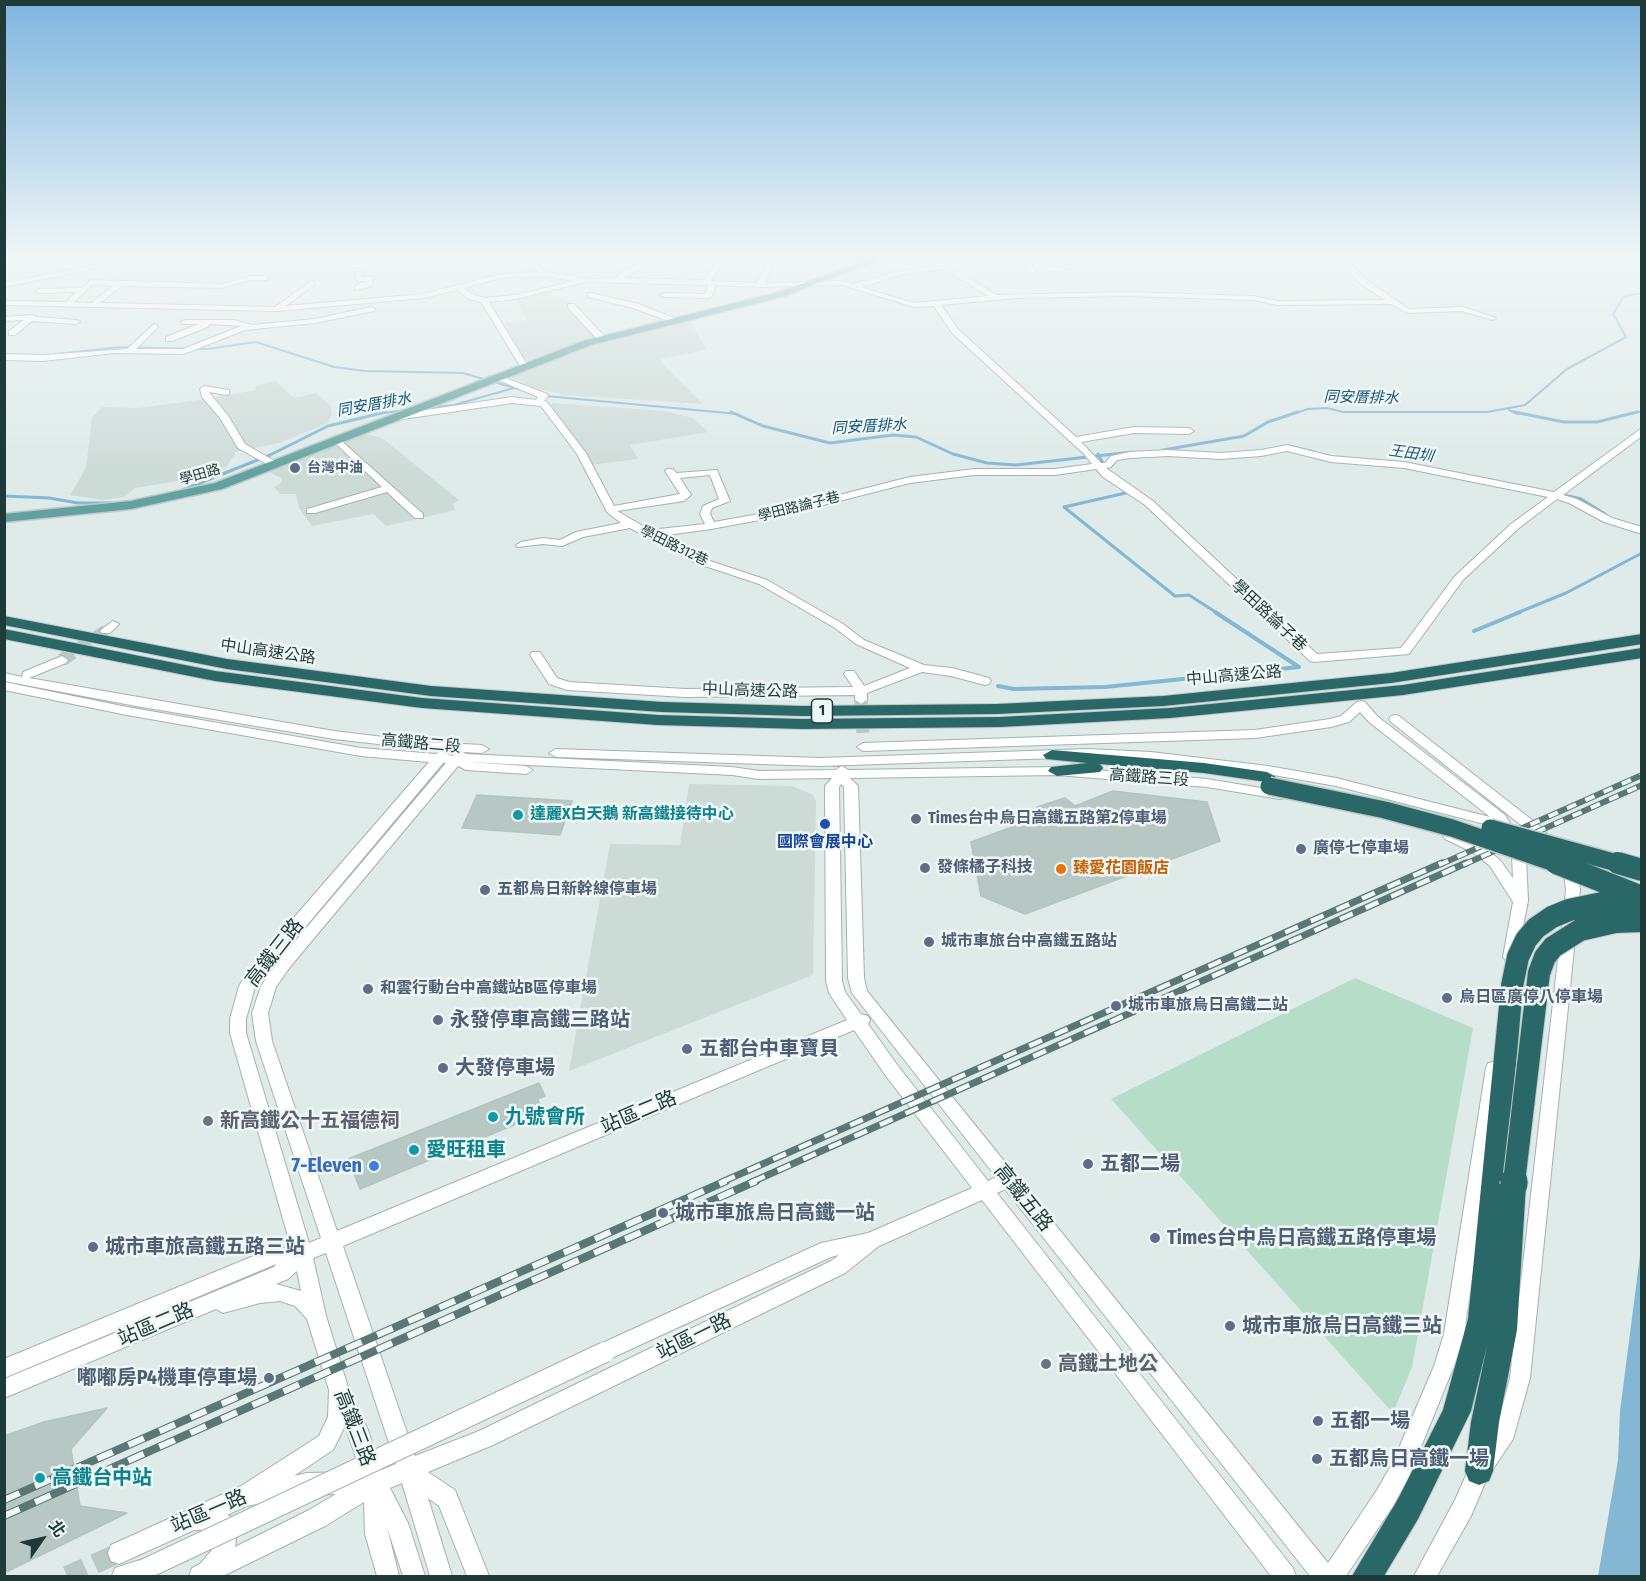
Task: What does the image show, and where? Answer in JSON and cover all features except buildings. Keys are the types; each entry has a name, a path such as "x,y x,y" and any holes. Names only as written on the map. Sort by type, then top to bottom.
{"highway":[{"name":"中山高速公路","path":"4,620 227,664 409,688 570,702 802,711 997,709 1163,700 1391,678 1512,661 1641,639"},
{"name":"中山高速公路","path":"4,634 215,676 412,702 577,715 802,724 1000,722 1182,712 1403,690 1641,653"},
{"path":"1054,763 1086,768 1154,771 1268,781 1403,806 1641,870"},
{"path":"1268,781 1452,828 1519,849 1641,897"},
{"path":"1479,1471 1485,1422 1504,1329 1504,1181 1512,986 1518,957 1526,940 1536,928 1569,910 1607,902 1641,902"},
{"path":"1366,1576 1408,1509 1440,1449 1456,1411 1481,1319 1539,973 1545,957 1553,947 1580,930 1615,922 1641,921"}],"main road":[{"path":"495,377 602,339 645,329"},
{"name":"學田路","path":"4,518 158,501 219,486 495,377"}],"street":[{"path":"12,333 18,329"},
{"path":"130,350 151,329"},
{"path":"169,339 195,329"},
{"path":"4,357 43,358 130,350 184,352 250,329"},
{"path":"501,329 524,366"},
{"path":"593,329 602,339"},
{"name":"學田路論子巷","path":"954,329 1074,440 1100,465 1106,475 1149,503 1314,658 1405,651 1459,578 1515,526 1558,496 1641,431"},
{"name":"學田路312巷","path":"495,377 544,396 538,401 544,404 581,453 611,508 630,525 700,561 763,582 839,626 860,642 921,668"},
{"path":"226,392 204,389 206,397 224,417 241,446 272,464"},
{"path":"394,417 512,400 538,401"},
{"path":"1074,440 1134,430 1189,431"},
{"path":"337,440 419,516"},
{"name":"學田路論子巷","path":"647,534 711,526 776,514 910,480 974,472 1055,472 1108,465 1114,458 1130,455 1168,453 1221,456 1261,453 1287,448 1345,461 1404,465 1558,496 1573,501 1608,520 1641,531"},
{"path":"611,508 680,499 686,495 671,474 714,472 725,501 708,506 705,514 711,526"},
{"path":"311,511 389,488"},
{"path":"521,545 543,541 562,543 580,534 630,525"},
{"path":"536,655 553,681 567,686 695,693 861,695 921,668 952,672 985,681"},
{"path":"10,681 62,660"},
{"path":"850,674 861,695"},
{"name":"高鐵路二段","path":"10,681 120,719 322,752 445,749"},
{"name":"高鐵路二段","path":"10,681 334,735 445,749 842,769"},
{"path":"842,769 863,741 1255,734 1345,719 1361,705 1373,718 1500,818 1519,856 1521,901 1454,1334 1444,1366 1401,1469 1385,1498 1333,1576"},
{"path":"1395,719 1547,843 1571,872 1573,890 1520,1378 1506,1432 1479,1471 1463,1508 1425,1576"},
{"name":"高鐵三路","path":"414,1576 398,1523 375,1484 357,1430 338,1388 316,1316 303,1254 238,1033 241,1001 258,970 445,749"},
{"name":"高鐵路二段","path":"462,750 466,766 667,777 731,780 759,775 842,769"},
{"name":"高鐵三路","path":"441,1576 409,1471 264,1041 260,1013 262,999 285,963 462,750"},
{"path":"1054,763 1150,756 1268,770 1335,783 1504,825 1547,843"},
{"name":"高鐵路三段","path":"842,769 1054,763 1254,790 1323,802 1519,856 1549,855 1547,843"},
{"name":"高鐵五路","path":"842,769 851,786 856,978 860,993 1324,1576"},
{"name":"高鐵五路","path":"842,769 832,786 834,981 837,993 856,1022 985,1191 1285,1576"},
{"name":"高鐵路三段","path":"1450,836 1479,850 1495,862 1521,901"},
{"name":"站區二路","path":"4,1389 281,1273 303,1254 875,1014"},
{"name":"站區一路","path":"199,1576 317,1518 375,1484 486,1438 838,1267 872,1240 1008,1180"},
{"path":"123,1576 172,1557 828,1249 872,1240"},
{"name":"站區二路","path":"4,1369 275,1256 303,1254"},
{"path":"183,1314 270,1292 294,1295 316,1316"},
{"path":"246,1495 326,1443 338,1418 338,1388"},
{"path":"409,1471 447,1498 477,1576"},
{"name":"站區一路","path":"119,1553 246,1495 307,1484 375,1484"},
{"name":"高鐵三路","path":"375,1484 376,1534 388,1576"},
{"path":"184,1522 212,1520 222,1524 226,1532 222,1555 214,1566 199,1576"}],"shaded area":[{"path":"508,329 589,329 596,337 527,360 522,357"},
{"path":"652,329 695,329 707,350 661,359 661,362 703,404 566,395 538,389 507,376 561,353"},
{"path":"275,381 294,398 316,393 330,405 332,413 328,423 279,443 236,452 226,467 189,479 135,488 124,497 104,500 70,495 86,468 92,417 103,407 139,408 205,399 256,390 255,386"},
{"path":"553,403 665,411 693,418 708,432 630,445 638,459 590,465 552,410 550,405"},
{"path":"363,433 382,438 459,500 453,504 456,510 386,526 373,514 312,526 299,508 296,494 280,494 274,487 282,482 281,478 267,471"},
{"path":"689,784 793,786 813,795 816,801 813,975 569,1071 610,844 680,845"}],"green space":[{"path":"1355,978 1473,1028 1412,1367 1393,1413 1111,1099"}],"water":[{"path":"1641,1248 1641,1576 1598,1576 1618,1460 1620,1411"}],"waterway":[{"name":"同安厝排水","path":"1293,414 1308,409 1327,408 1343,412 1487,412 1525,405 1567,369 1626,337 1621,329"},
{"name":"王田圳","path":"56,354 120,347 207,349 256,342 334,367 365,371 463,373 535,394"},
{"name":"同安厝排水","path":"425,408 454,405 514,388"},
{"name":"同安厝排水","path":"546,396 735,414"},
{"name":"同安厝排水","path":"380,413 406,410"},
{"path":"1509,410 1518,414"},
{"path":"1631,414 1642,411"},
{"name":"同安厝排水","path":"380,413 386,412"},
{"name":"同安厝排水","path":"731,412 735,414"},
{"name":"同安厝排水","path":"1163,450 1244,436 1268,422 1298,412"},
{"path":"1514,412 1564,422 1597,422 1637,412"},
{"name":"同安厝排水","path":"180,491 270,455 328,426 380,413"},
{"name":"同安厝排水","path":"735,414 763,426 830,443 893,435 916,437 953,454 987,463 1016,465 1099,456"},
{"name":"王田圳","path":"1289,446 1314,452"},
{"name":"同安厝排水","path":"1099,456 1132,452"},
{"path":"1099,456 1105,467"},
{"path":"1130,492 1064,507 1175,596 1189,595 1217,613"},
{"name":"王田圳","path":"1560,494 1581,499 1605,514"},
{"name":"同安厝排水","path":"4,496 49,498 78,503 111,503"},
{"path":"1517,613 1566,593 1642,553"},
{"path":"998,686 1014,689 1105,687 1299,667 1215,612"},
{"path":"1474,631 1520,612"}],"tunnel":[{"path":"62,660 106,631"},
{"path":"861,700 863,736"},
{"path":"67,1576 119,1553"}],"railway":[{"path":"1439,865 1642,775"},
{"path":"1463,865 1642,785"},
{"path":"722,1182 1442,863"},
{"path":"752,1182 1466,863"},
{"path":"4,1500 726,1181"},
{"path":"4,1516 756,1181"}],"place":[{"name":"台灣中油","path":"295,468"},
{"name":"達麗X白天鵝 新高鐵接待中心","path":"518,815"},
{"name":"Times台中烏日高鐵五路第2停車場","path":"916,819"},
{"name":"國際會展中心","path":"825,824"},
{"name":"廣停七停車場","path":"1301,849"},
{"name":"發條橘子科技","path":"925,868"},
{"name":"臻愛花園飯店","path":"1061,869"},
{"name":"五都烏日新幹線停車場","path":"485,890"},
{"name":"城市車旅台中高鐵五路站","path":"929,942"},
{"name":"和雲行動台中高鐵站B區停車場","path":"368,989"},
{"name":"烏日區廣停八停車場","path":"1447,998"},
{"name":"城市車旅烏日高鐵二站","path":"1116,1006"},
{"name":"永發停車高鐵三路站","path":"438,1020"},
{"name":"五都台中車寶貝","path":"687,1049"},
{"name":"大發停車場","path":"443,1068"},
{"name":"九號會所","path":"493,1117"},
{"name":"新高鐵公十五福德祠","path":"208,1121"},
{"name":"愛旺租車","path":"414,1150"},
{"name":"五都二場","path":"1088,1164"},
{"name":"7-Eleven","path":"374,1166"},
{"name":"城市車旅烏日高鐵一站","path":"663,1213"},
{"name":"Times台中烏日高鐵五路停車場","path":"1155,1238"},
{"name":"城市車旅高鐵五路三站","path":"93,1247"},
{"name":"城市車旅烏日高鐵三站","path":"1230,1326"},
{"name":"高鐵土地公","path":"1046,1364"},
{"name":"嘟嘟房P4機車停車場","path":"269,1378"},
{"name":"五都一場","path":"1318,1421"},
{"name":"五都烏日高鐵一場","path":"1317,1459"},
{"name":"高鐵台中站","path":"40,1478"}]}
